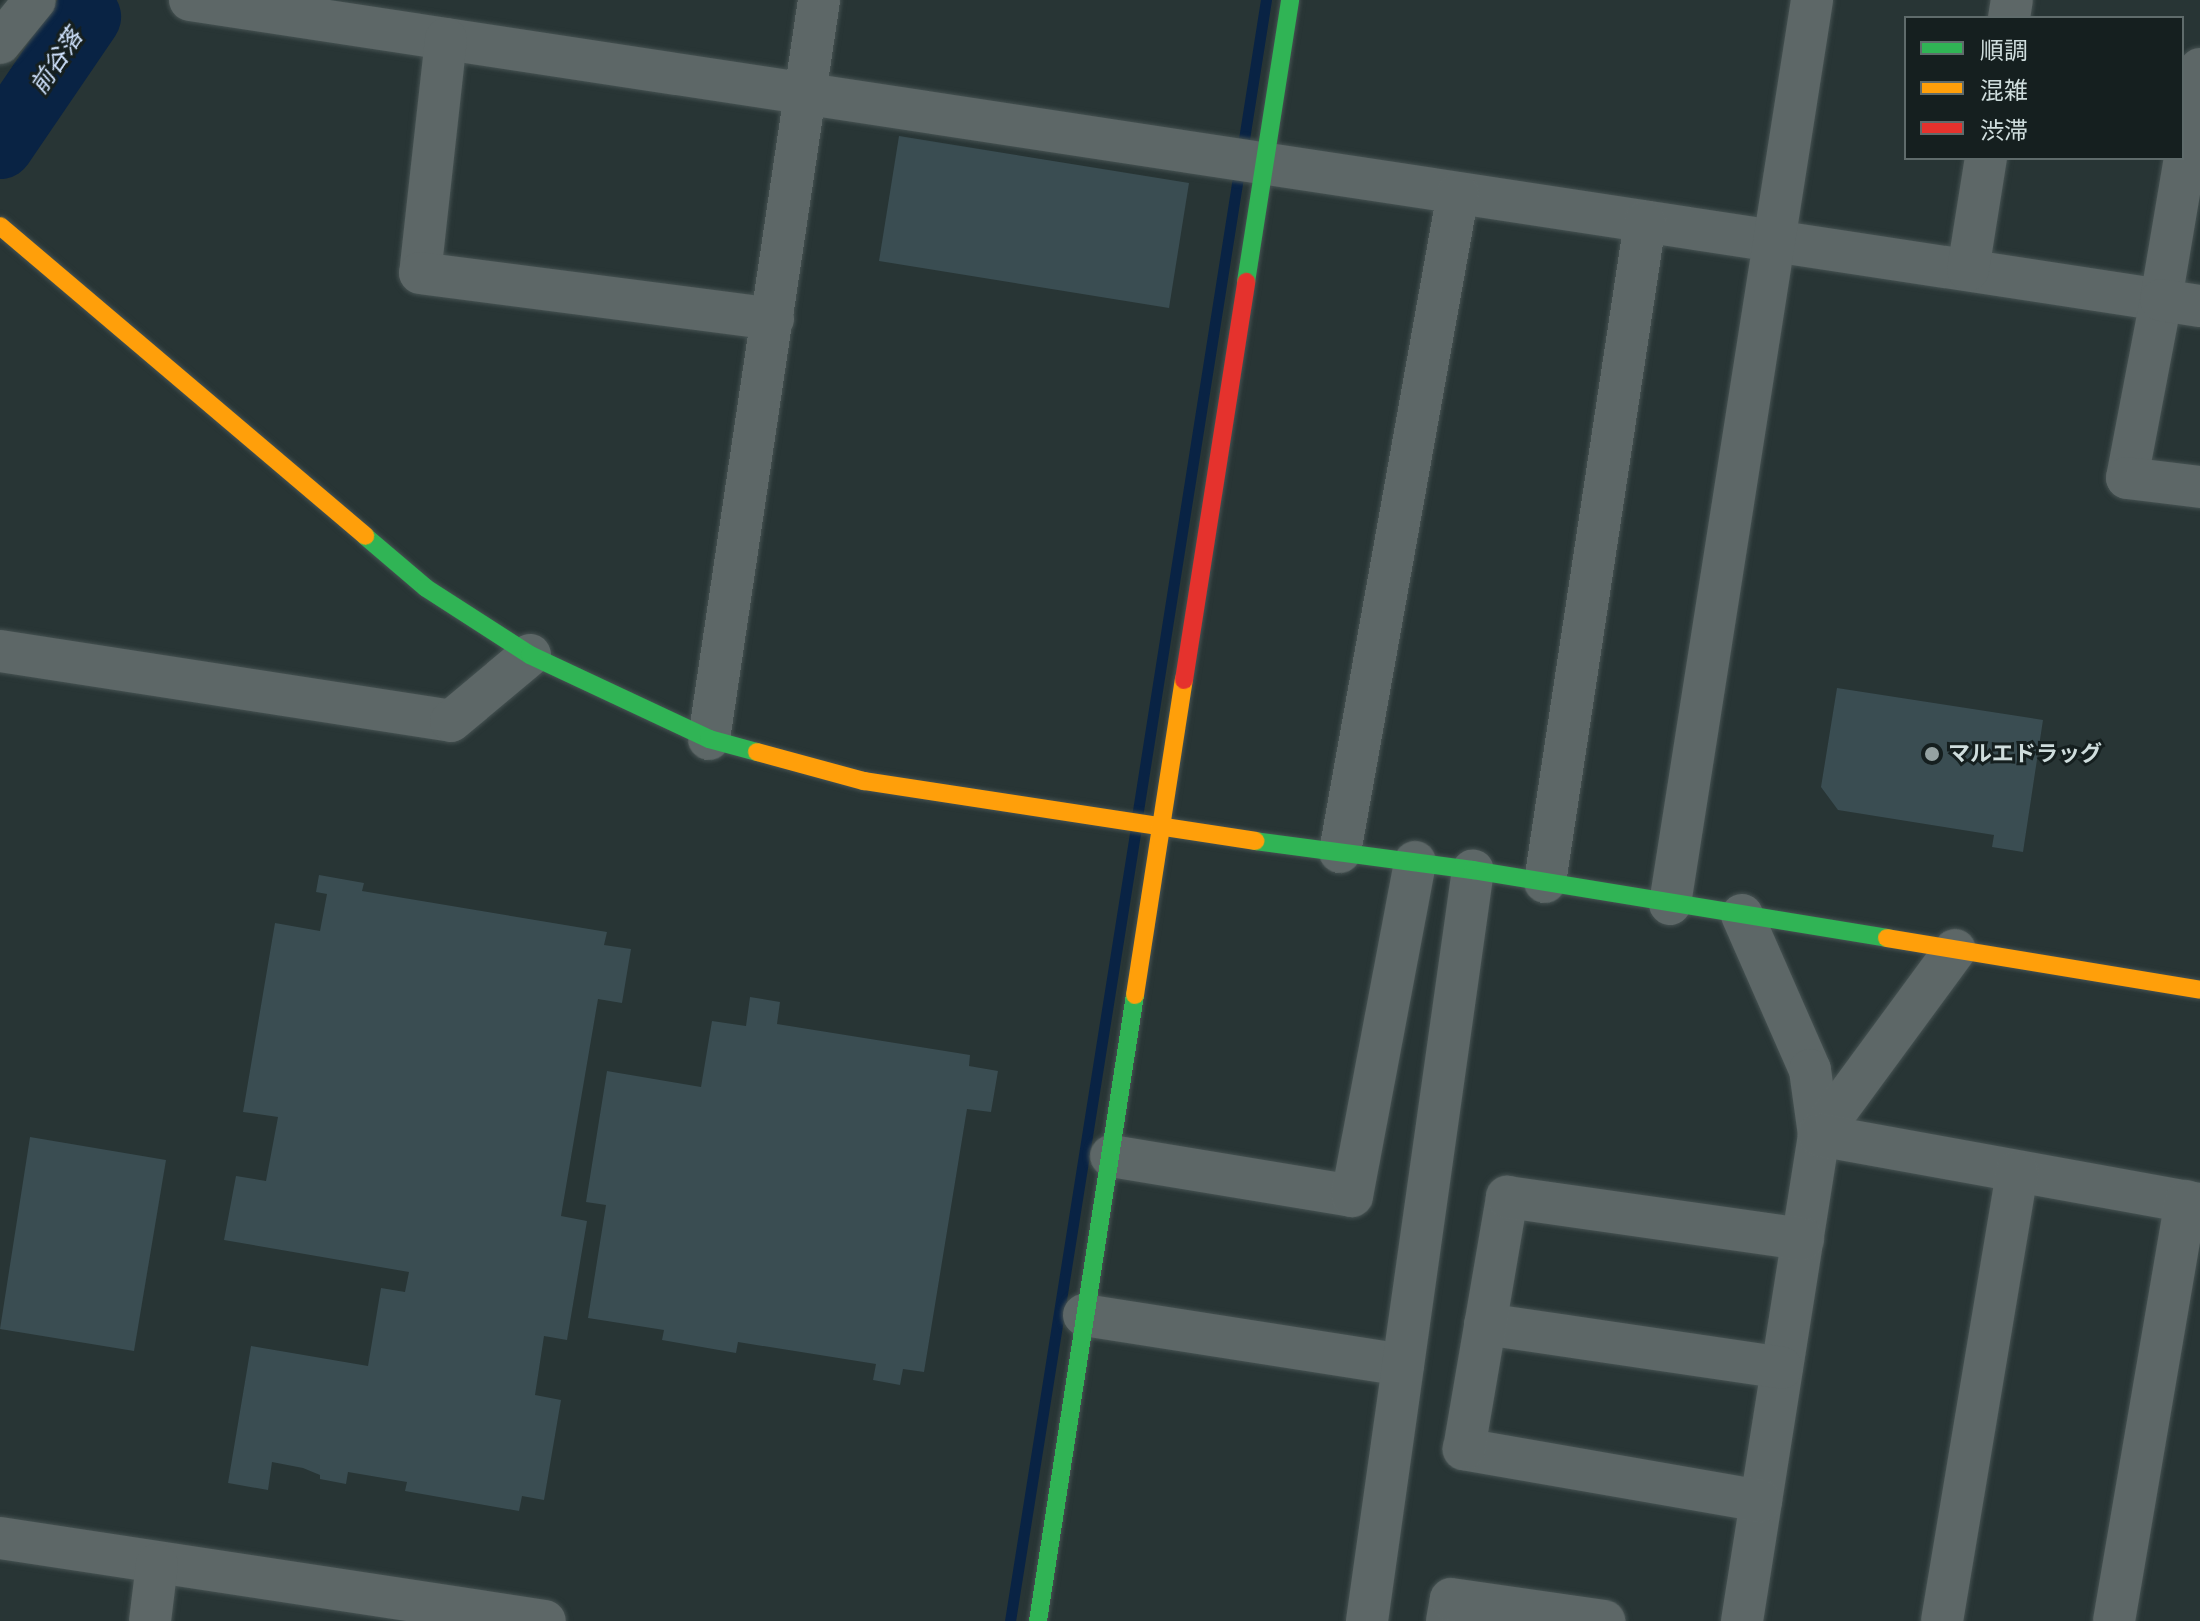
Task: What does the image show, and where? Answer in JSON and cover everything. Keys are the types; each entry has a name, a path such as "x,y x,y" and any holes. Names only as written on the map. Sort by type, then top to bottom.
{"street":[{"path":"0,43 35,0"},
{"path":"190,0 2180,303"},
{"path":"709,739 819,0"},
{"path":"1038,1621 1111,1156 1156,828 1290,0"},
{"path":"1670,904 1812,0"},
{"path":"446,39 420,273 773,319"},
{"path":"2200,69 2180,303 2127,478 2200,487"},
{"path":"1968,270 1986,160"},
{"path":"1340,852 1458,193"},
{"path":"1545,882 1645,222"},
{"path":"0,226 426,588 530,655 709,739 864,781 1156,828 1473,870 2200,990"},
{"path":"0,651 451,721 530,655"},
{"path":"1111,1156 1352,1196 1415,862"},
{"path":"1367,1621 1473,870"},
{"path":"1742,915 1810,1070 1819,1135 1742,1621"},
{"path":"1819,1135 1955,950"},
{"path":"1819,1135 2193,1203 2114,1621"},
{"path":"1942,1621 2017,1172"},
{"path":"1761,1501 1464,1449 1507,1197 1803,1239"},
{"path":"1084,1315 1403,1365"},
{"path":"1485,1324 1782,1368"},
{"path":"0,1538 545,1621"},
{"path":"150,1621 157,1564"},
{"path":"1447,1621 1451,1599 1604,1621"}],"building":[{"path":"899,136 1189,183 1169,308 879,261"},
{"name":"マルエドラッグ","path":"1837,688 2043,720 2023,852 1992,847 1994,835 1838,810 1821,787"},
{"path":"319,875 364,883 362,891 607,932 604,945 631,949 622,1003 598,999 561,1216 587,1221 567,1340 544,1336 535,1395 561,1400 544,1500 522,1496 519,1511 405,1491 407,1482 348,1472 346,1484 320,1479 320,1475 303,1468 272,1462 268,1490 228,1483 251,1346 368,1366 381,1288 405,1292 409,1272 224,1240 236,1176 266,1181 278,1117 243,1112 275,923 320,931 327,894 316,892"},
{"path":"750,997 780,1002 777,1024 970,1055 969,1066 998,1071 991,1112 967,1109 924,1372 903,1369 900,1385 873,1380 876,1364 738,1342 736,1353 662,1340 664,1330 588,1318 606,1205 586,1202 607,1071 701,1087 712,1021 746,1026"},
{"path":"30,1137 166,1160 134,1351 0,1329"}],"waterway":[{"path":"1137,817 1266,0"},
{"name":"前谷落","path":"0,145 87,17"},
{"path":"1010,1621 1135,834"}],"traffic: fast":[{"path":"1246,282 1290,0"},
{"path":"365,536 426,588 530,655 709,739 757,752"},
{"path":"1255,841 1473,870 1887,938"},
{"path":"1038,1621 1135,995"}],"traffic: slow":[{"path":"0,226 365,536"},
{"path":"1135,995 1184,680"},
{"path":"757,752 864,781 1255,841"},
{"path":"1887,938 2200,990"}],"traffic: jam":[{"path":"1184,680 1246,282"}],"place":[{"name":"マルエドラッグ","path":"1932,754"}]}
